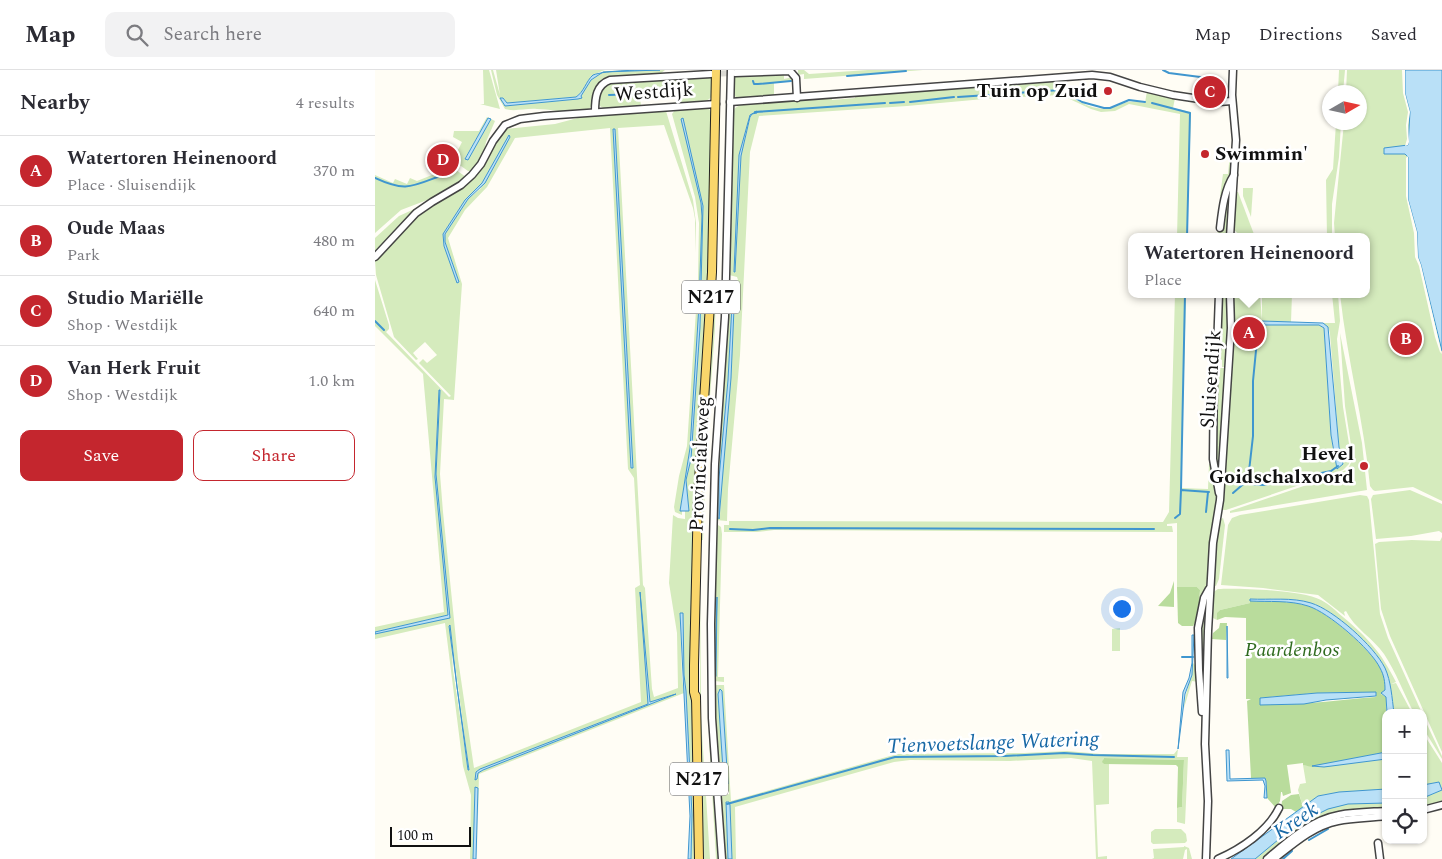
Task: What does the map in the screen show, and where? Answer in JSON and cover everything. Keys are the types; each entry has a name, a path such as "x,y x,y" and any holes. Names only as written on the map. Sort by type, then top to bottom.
{"main road":[{"name":"Provincialeweg","path":"699,859 696,700 700,474 712,272 716,104 714,72"}],"street":[{"path":"1231,233 1236,132 1232,101 1233,70"},
{"path":"733,72 790,71 795,78 797,98"},
{"name":"Westdijk","path":"595,112 597,91 607,81 714,72"},
{"name":"Provincialeweg","path":"721,859 712,718 711,624 714,471 726,311 730,102 733,72"},
{"path":"730,102 1092,75 1111,77 1140,88 1177,96 1219,102 1232,101"},
{"name":"Westdijk","path":"375,257 416,213 472,176 483,162 497,135 507,124 530,118 716,104"},
{"path":"1220,228 1229,182 1234,174"},
{"name":"Sluisendijk","path":"1217,349 1219,298"},
{"name":"Sluisendijk","path":"1205,733 1210,588 1213,538 1220,496 1232,322 1230,298"},
{"name":"Sluisendijk","path":"1214,370 1213,464 1220,496"},
{"path":"1206,859 1208,807 1205,733 1199,678 1198,631 1204,598 1210,588"},
{"path":"1427,806 1442,804"},
{"path":"1427,809 1442,804"},
{"path":"1218,859 1240,847 1256,835 1271,821 1279,808"},
{"path":"1267,859 1292,838 1324,820 1347,814 1382,811"},
{"path":"1273,859 1306,834 1329,824 1342,820 1382,816"},
{"path":"1378,844 1380,859"}],"green space":[{"path":"483,70 489,70 500,109 480,104 484,104"},
{"path":"491,70 493,70 500,95 496,70 605,70 591,78 576,97 507,103 503,98 501,99 503,104 506,105 578,99 591,80 604,71 665,70 660,74 614,77 597,87 593,104 589,109 570,112 544,109 505,109 497,95"},
{"path":"798,70 804,70 809,74 868,70 923,70 804,79 804,74 798,75"},
{"path":"1339,70 1345,70 1344,85 1338,85"},
{"path":"1347,70 1439,70 1442,126 1442,501 1413,487 1375,491 1370,486 1341,298 1370,298 1370,233 1335,233 1334,223 1343,130 1367,130 1367,85 1346,85"},
{"path":"784,73 784,79 793,77 793,81 774,83 774,95 757,98 749,96 746,99 738,99 733,94 733,77"},
{"path":"713,77 711,97 705,101 673,105 677,100 676,92 640,94 641,107 613,110 599,105 601,91 607,84 612,82"},
{"path":"720,77 715,329 702,540 705,447 715,277"},
{"path":"727,77 729,77 723,314 713,454 721,331"},
{"path":"1065,79 1064,93 1086,105 1098,108 1110,108 1129,102 1145,103 1147,91 1175,98 1173,108 1191,112 1187,233 1177,233 1180,114 1129,104 1115,111 1101,112 1061,95 759,116 750,152 740,355 728,489 727,521 716,520 729,282 738,280 737,277 729,275 732,116 735,108 742,104 832,97 832,100 855,98 855,96","holes":["757,113 751,115 741,156 734,272 739,155 750,115","735,285 731,378 721,483 720,517 718,517 719,478 728,380 733,286"]},
{"path":"708,107 712,114 710,242 690,678 696,859 691,859 692,815 684,675 683,613 680,613 684,693 479,774 477,859 478,788 475,787 473,859 470,859 471,795 463,766 445,623 375,639 375,634 449,617 436,474 439,390 435,477 448,615 375,632 375,627 444,612 423,374 375,326 375,280 389,325 389,329 386,332 449,397 451,396 419,363 423,359 427,363 437,355 425,342 413,353 418,359 416,360 394,337 376,275 375,260 421,212 462,186 505,129 555,124 589,115 666,111 693,200 696,223 695,253 695,219 693,208 664,125 618,128 643,585 645,588 652,689 654,697 678,688 677,633 669,583 673,515 685,519 685,511 689,511 686,480 691,459 700,327 703,206 682,119 701,203 702,216 699,305 690,448 680,511 682,511 682,515 675,512 674,507 679,476 687,446 698,280 699,223 695,197 672,114 675,110","holes":["610,128 628,469 634,478 640,585 635,588 641,702 474,768 458,659 440,474 444,399 454,400 462,284 448,238 465,210 487,187 515,138","613,129 615,129 633,468 631,467","509,136 490,174 480,189 468,199 444,235 458,283 444,246 443,234 465,200 482,183","640,592 650,702 676,694 483,770 478,773 475,780 476,772 648,704","450,625 469,770 453,670"]},
{"path":"487,117 495,121 486,142 483,156 472,172 454,161 462,142 453,137 454,131 479,131","holes":["488,118 490,120 467,160 465,158"]},
{"path":"1336,130 1341,130 1339,157 1332,204 1332,233 1327,233 1326,180 1333,169"},
{"path":"1230,153 1233,153 1232,173 1224,196 1220,196 1223,174 1228,174"},
{"path":"456,170 466,177 435,197 401,210 375,233 375,175 393,183 395,179 407,184 410,178 417,181 437,173"},
{"path":"1232,181 1228,233 1218,233 1218,231 1221,231 1221,221"},
{"path":"1243,188 1253,188 1251,217 1243,196"},
{"path":"1235,192 1238,192 1253,233 1238,233 1233,229"},
{"path":"421,206 375,254 375,238 399,216"},
{"path":"1175,298 1186,298 1181,488 1208,489 1209,464 1211,464 1218,500 1211,539 1206,590 1201,615 1193,626 1198,617 1200,590 1197,587 1177,587 1177,523 1167,524 1167,526 1172,526 1173,532 774,530 724,532 724,525 729,525 729,521 1163,522 1169,512"},
{"path":"1220,298 1228,298 1226,367 1222,367 1222,360 1220,359"},
{"path":"1232,298 1260,298 1262,321 1262,298 1292,298 1291,322 1262,322 1319,325 1324,328 1331,435 1335,462 1342,464 1330,334 1329,329 1323,323 1335,323 1332,298 1338,298 1340,321 1337,339 1343,407 1351,456 1349,464 1343,470 1335,473 1222,510","holes":["1251,326 1262,327 1262,330 1257,330 1256,343 1244,341 1244,330 1251,330"]},
{"path":"1340,333 1362,443 1367,490 1230,513 1230,511 1333,476 1348,469 1353,458 1345,406"},
{"path":"1216,368 1226,368 1219,488 1215,472"},
{"path":"1410,490 1442,504 1442,533 1439,531 1376,539 1371,499 1373,495"},
{"path":"1360,495 1367,496 1369,500 1380,614 1388,638 1420,709 1412,709 1384,654 1354,623 1346,611 1344,612 1345,616 1318,595 1221,585 1228,525 1232,518 1240,515"},
{"path":"1223,518 1225,525 1219,579 1216,586 1212,585 1214,559 1219,520"},
{"path":"715,526 721,527 722,534 718,677 724,677 724,682 714,681","holes":["717,597 716,676 715,678"]},
{"path":"1442,537 1442,752 1427,719 1427,709 1423,709 1390,636 1381,609 1375,544 1379,542 1412,540 1440,541"},
{"path":"1174,581 1174,607 1158,606 1170,593"},
{"path":"701,587 701,717 710,859 703,859 700,691"},
{"path":"1177,587 1197,587 1200,590 1198,617 1193,626 1182,626 1178,623"},
{"path":"1218,589 1255,589 1300,594 1324,602 1352,625 1373,646 1396,682 1391,684 1396,683 1410,709 1393,709 1389,678 1380,659 1353,630 1331,613 1304,601 1250,599 1250,603 1220,610 1217,614 1217,620 1211,617 1212,593"},
{"path":"1207,598 1204,712 1199,630"},
{"name":"Paardenbos","path":"1250,601 1301,604 1327,616 1350,634 1377,663 1385,680 1385,690 1381,694 1386,697 1386,709 1382,709 1382,753 1312,767 1303,765 1303,763 1287,765 1291,793 1283,796 1281,792 1280,801 1276,808 1267,798 1266,779 1251,778 1247,701 1251,699 1246,699 1246,618 1225,617 1217,620 1217,613 1220,610 1250,603","holes":["1376,692 1376,697 1303,703 1260,704 1260,698 1317,693"]},
{"path":"1220,623 1227,623 1226,640 1212,639 1213,633 1219,628"},
{"path":"1120,628 1120,651 1112,651 1112,629"},
{"path":"708,651 710,730 718,859 716,859 709,740"},
{"path":"1193,663 1196,666 1198,682 1192,681 1184,708 1191,675"},
{"path":"724,685 731,801 897,754 1067,751 1101,754 1174,754 1178,749 1177,757 1188,757 1185,824 1177,822 1177,808 1182,807 1184,760 1104,758 1104,764 1109,764 1109,804 1096,805 1098,857 1107,856 1107,859 1096,859 1092,761 1071,758 1010,761 910,760 894,762 735,807 736,859 732,859 730,805 729,802 726,802 728,859 724,859 720,798 729,794 729,791 722,792 720,790 713,687","holes":["720,689 722,691 728,784 724,784 718,694"]},
{"path":"1427,724 1442,756 1442,759 1427,735"},
{"path":"1427,739 1442,763 1442,790 1439,782 1427,784"},
{"path":"1104,758 1184,760 1182,807 1177,808 1178,767 1176,765 1104,764 1102,762"},
{"path":"1382,759 1382,789 1318,796 1303,807 1298,790 1300,784 1306,783 1303,765 1316,767"},
{"path":"1442,790 1442,802 1427,804 1427,796"},
{"path":"1299,794 1303,807 1296,812 1291,809 1281,809 1282,801 1291,795"},
{"path":"1382,803 1382,810 1343,813 1265,859 1255,859 1294,827 1315,814 1339,805"},
{"path":"1155,829 1181,829 1186,834 1187,841 1185,843 1153,844 1151,842 1151,832"},
{"path":"1184,846 1189,848 1192,859 1187,859 1187,849 1183,859 1152,859 1154,858 1153,849"}],"water":[{"path":"635,70 660,70 610,72"},
{"path":"1405,70 1442,70 1442,351 1418,257 1417,232 1408,199 1408,157 1405,154 1384,154 1384,148 1408,145 1410,112 1405,93"},
{"path":"602,73 591,80 581,96 582,98 578,99 505,106 500,98 503,98 507,103 576,97 593,75"},
{"path":"757,111 757,113 752,114 750,117 741,156 734,272 739,155 750,115"},
{"path":"488,118 491,119 468,160 465,159"},
{"path":"683,118 703,206 700,327 691,459 686,480 689,511 680,511 690,448 699,305 702,216 701,203 681,119"},
{"path":"613,129 615,129 633,468 631,468"},
{"path":"509,135 510,137 485,183 468,199 445,234 445,242 459,282 457,283 444,246 443,234 465,200 482,183"},
{"path":"733,285 735,285 731,378 719,519 719,478 728,380"},
{"path":"1262,321 1323,323 1328,327 1339,447 1343,464 1337,469 1331,435 1324,328 1319,325 1262,325"},
{"path":"439,390 436,474 450,618 375,634 375,632 448,615 435,477"},
{"path":"640,592 650,702 676,694 483,770 478,773 475,780 476,772 480,769 648,704"},
{"path":"717,597 716,676 715,678"},
{"path":"1250,599 1289,599 1304,601 1320,607 1342,621 1380,659 1390,684 1393,709 1387,709 1386,697 1381,693 1385,690 1384,679 1375,660 1359,642 1337,623 1316,610 1301,604 1250,601"},
{"path":"680,613 683,613 684,675 692,815 691,859 688,859 690,816"},
{"path":"450,625 457,684 449,626"},
{"path":"1227,626 1228,678 1227,678"},
{"path":"1192,635 1194,635 1192,675 1185,694 1178,749 1183,692 1189,678 1192,663"},
{"path":"720,689 722,691 728,784 726,786 724,785 718,694"},
{"path":"458,691 469,770 468,770"},
{"path":"1376,692 1376,696 1326,700 1304,704 1260,705 1260,698 1317,693"},
{"path":"1226,750 1229,750 1230,779 1265,778 1267,798 1264,798 1265,786 1263,780 1227,781"},
{"path":"1382,753 1382,760 1324,767 1312,766"},
{"path":"1439,782 1442,790 1427,796 1427,784"},
{"path":"475,787 478,788 476,859 473,859"},
{"name":"Kreek","path":"1382,789 1382,803 1348,804 1328,809 1296,825 1255,859 1231,859 1318,796 1339,792"},
{"path":"726,802 729,802 730,805 732,859 728,859"}],"pier":[{"path":"1402,70 1405,70 1405,93 1410,112 1408,125 1409,142 1405,146 1408,112 1403,93"},
{"path":"1408,156 1408,199 1417,232 1418,257 1442,354 1435,337 1419,266 1415,257 1414,233 1406,196 1406,158"}],"waterway":[{"path":"1163,70 1169,73 1208,78"},
{"path":"847,76 906,71"},
{"path":"753,81 754,84 791,81"},
{"path":"681,90 685,87"},
{"path":"958,97 1061,90"},
{"path":"1065,92 1082,102 1104,108 1110,108 1129,100 1145,102"},
{"path":"609,95 636,94"},
{"path":"910,102 954,97"},
{"path":"890,103 904,102"},
{"path":"755,112 885,103"},
{"path":"1152,103 1190,113 1187,233"},
{"path":"375,178 394,185 408,186 440,176"},
{"path":"1181,490 1185,298"},
{"path":"375,321 384,330"},
{"path":"1258,326 1258,324 1264,324"},
{"path":"1233,493 1248,480 1253,436 1253,381 1258,330"},
{"path":"1251,484 1263,485 1331,471 1338,466"},
{"path":"1175,518 1180,514 1181,490 1209,492"},
{"path":"1206,512 1208,492"},
{"path":"730,529 1154,529"},
{"name":"Tienvoetslange Watering","path":"1182,657 1193,657"},
{"name":"Tienvoetslange Watering","path":"727,804 895,757 1005,756 1064,753 1174,757"},
{"name":"Kreek","path":"1309,840 1328,829"},
{"name":"Kreek","path":"1283,859 1292,851"}],"tunnel":[{"path":"712,74 735,73"}],"place":[{"name":"Tuin op Zuid","path":"1108,91"},
{"name":"Studio Mariëlle","path":"1210,92"},
{"name":"Swimmin'","path":"1205,154"},
{"name":"Van Herk Fruit","path":"443,160"},
{"name":"Watertoren Heinenoord","path":"1249,333"},
{"name":"Oude Maas","path":"1406,339"},
{"name":"Hevel Goidschalxoord","path":"1364,466"}]}
